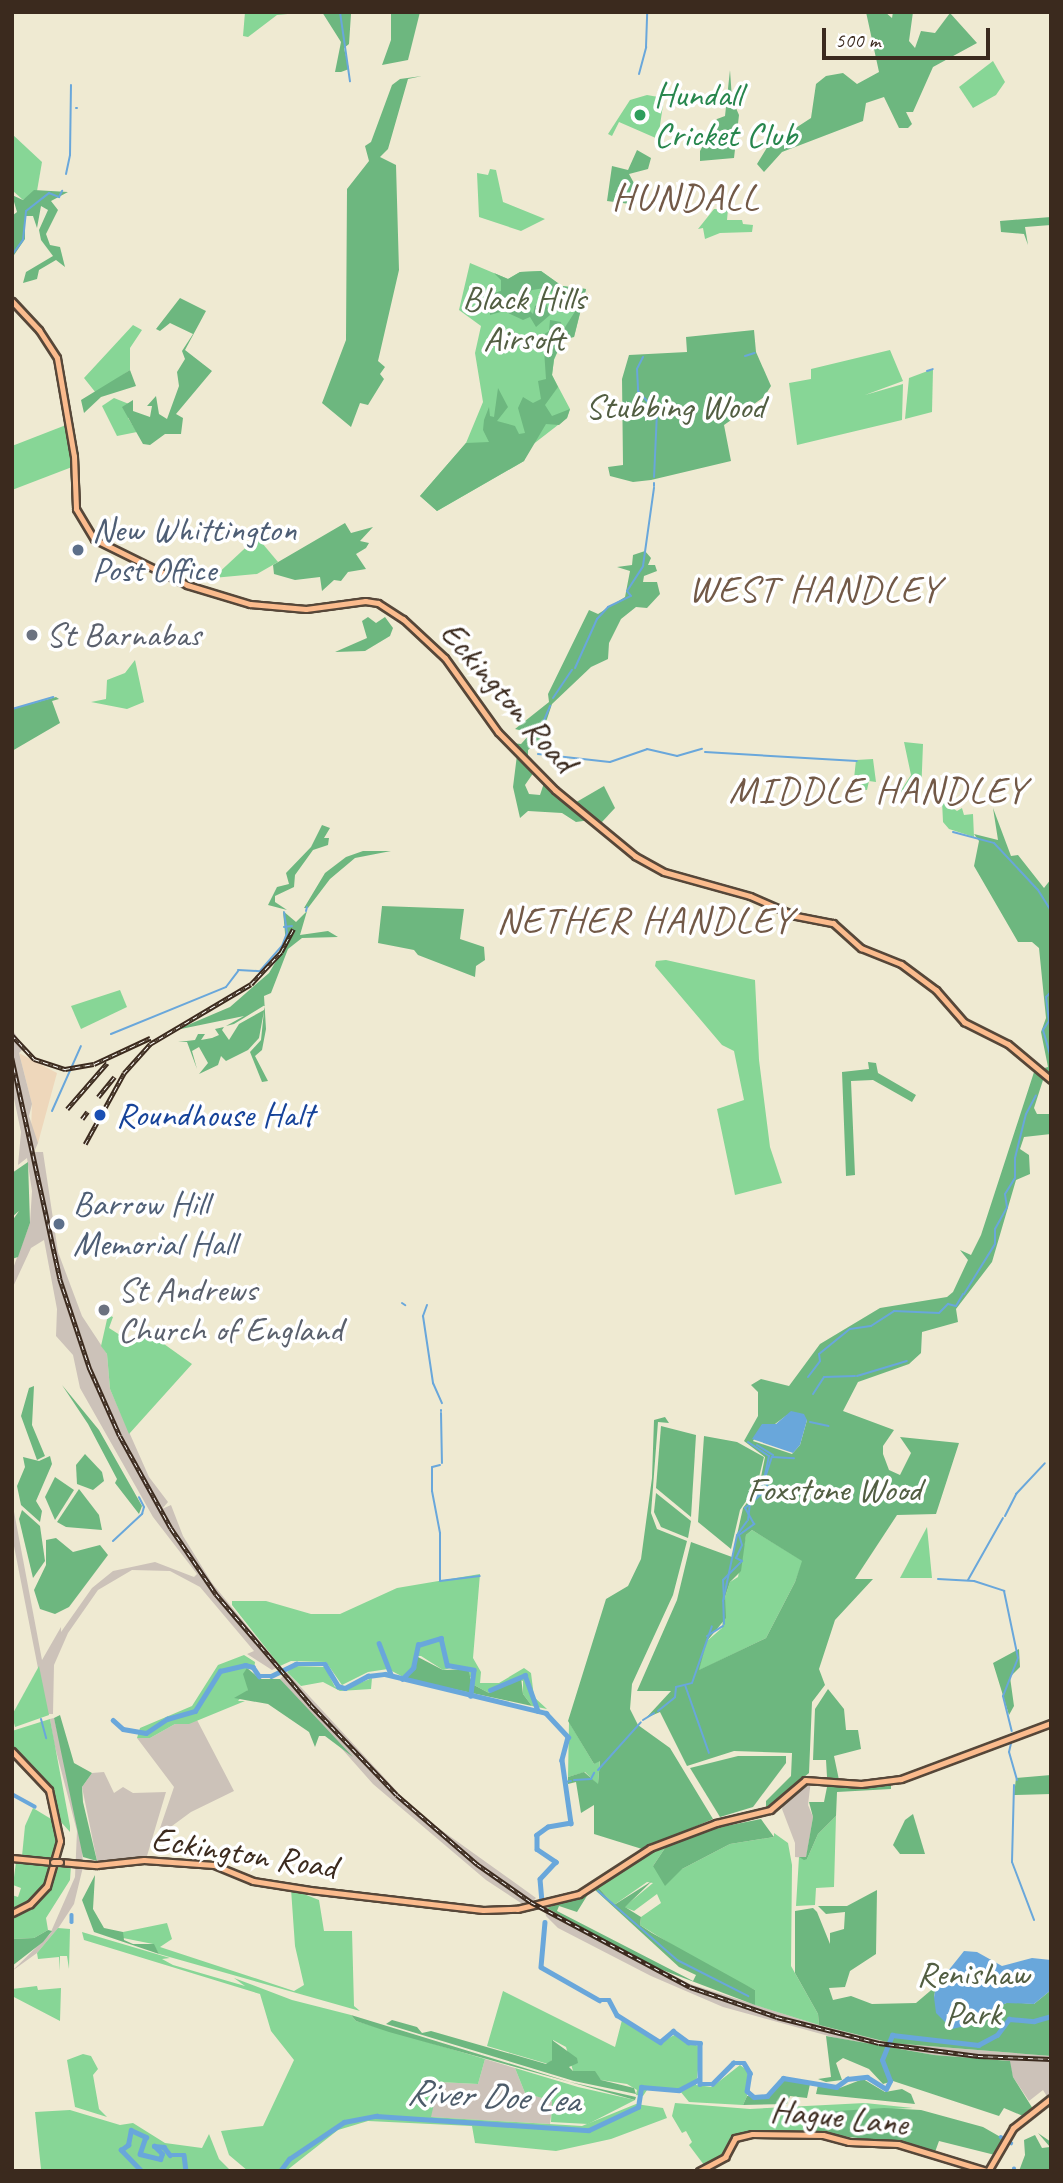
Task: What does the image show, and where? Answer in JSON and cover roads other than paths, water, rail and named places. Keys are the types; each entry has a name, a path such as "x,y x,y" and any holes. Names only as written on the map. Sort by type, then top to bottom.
{"main road":[{"name":"Eckington Road","path":"12,301 39,330 57,358 80,520 104,547 229,599 306,609 373,602 403,619 445,658 498,732 571,805 649,866 750,896 796,916 833,923 857,945 901,964 936,990 964,1022 1008,1044 1051,1080"},
{"name":"Eckington Road","path":"12,1858 83,1864 144,1860 214,1865 260,1882 483,1910 528,1906 587,1891 622,1864 662,1843 716,1822 770,1811 805,1780 861,1784 901,1779 1051,1724"},
{"path":"12,1913 37,1899 51,1880 60,1850 59,1823 44,1783 14,1753"},
{"path":"988,2171 1010,2133 1051,2098"},
{"name":"Hague Lane","path":"699,2171 725,2157 739,2135 761,2134 898,2144 988,2171"}],"water":[{"path":"791,1411 804,1414 807,1420 800,1445 793,1453 752,1439 762,1424 776,1424"},
{"path":"964,1951 977,1952 1002,1966 1032,1958 1051,1960 1051,1990 1034,2004 1007,2003 996,2007 982,2022 952,2029 936,2013 934,1997 936,1986"}],"waterway":[{"path":"340,12 350,81"},
{"path":"639,74 646,47 647,12"},
{"path":"66,174 70,155 71,85"},
{"path":"12,255 23,240 26,211 49,193 59,197 62,191"},
{"path":"745,356 755,353"},
{"path":"643,357 637,369 638,391 657,412 654,477"},
{"path":"927,371 933,369"},
{"path":"575,668 597,619 608,607 631,596 627,591 643,566 654,488"},
{"path":"553,698 572,670"},
{"path":"12,709 53,697"},
{"path":"542,725 550,706"},
{"path":"538,754 610,762 647,749 677,756 702,749"},
{"path":"705,752 857,761"},
{"path":"953,832 994,843 1038,890 1051,911"},
{"path":"306,911 307,907"},
{"path":"238,970 260,971 282,946 287,933 284,912"},
{"path":"284,927 292,926"},
{"path":"111,1034 226,987 238,971"},
{"path":"1051,981 1051,991"},
{"path":"1051,992 1046,997 1049,1021 1043,1030 1051,1058"},
{"path":"52,1111 81,1046"},
{"path":"964,1294 995,1244 995,1229 1007,1207 1005,1194 1015,1178 1015,1158 1026,1114 1036,1095"},
{"path":"808,1377 820,1361 819,1354 850,1329 871,1326 894,1311 939,1313 948,1304 956,1306 963,1294"},
{"path":"427,1305 423,1316 433,1383 442,1403"},
{"path":"857,1376 907,1361"},
{"path":"813,1394 824,1377 855,1376"},
{"path":"441,1413 442,1463"},
{"path":"810,1422 829,1426"},
{"path":"748,1442 769,1456 762,1490 750,1502 748,1520"},
{"path":"757,1445 773,1455"},
{"path":"724,1599 723,1580 742,1561 736,1558 742,1545 739,1535 754,1524 745,1508 769,1488 764,1481 772,1457 794,1458"},
{"path":"1005,1516 1016,1494 1045,1463"},
{"path":"440,1465 432,1467 432,1491 440,1533 440,1581 480,1576"},
{"path":"113,1541 142,1514 144,1507 139,1497"},
{"path":"968,1580 1003,1518"},
{"path":"724,1624 723,1601 737,1535 747,1521"},
{"path":"938,1579 974,1581 1004,1591 1018,1658 1003,1696 1012,1731"},
{"path":"658,1711 675,1697 676,1687 692,1683 712,1626"},
{"path":"707,1636 723,1626"},
{"path":"402,1679 413,1668 418,1645 441,1638 447,1665 474,1670 471,1696"},
{"path":"379,1643 391,1675"},
{"path":"113,1720 123,1729 146,1733 167,1719 195,1711 220,1671 245,1665 253,1667 259,1676 271,1676 296,1664 325,1664 338,1686 345,1688 368,1676 385,1674 546,1713 568,1737 562,1760 571,1823 548,1827 537,1835 537,1849 556,1862 540,1879 542,1900"},
{"path":"490,1690 525,1675 538,1711"},
{"path":"685,1685 709,1753"},
{"path":"643,1720 654,1713"},
{"path":"41,1719 46,1738"},
{"path":"598,1770 641,1722"},
{"path":"1012,1739 1009,1752 1017,1780"},
{"path":"574,1780 591,1779 594,1773"},
{"path":"565,1782 571,1781"},
{"path":"1014,1785 1012,1862 1034,1920"},
{"path":"12,1794 35,1807"},
{"path":"598,1891 677,1960 748,1996"},
{"path":"72,1915 72,1922"},
{"path":"545,1922 541,1967 599,2000 609,2000 617,2015 660,2042 673,2031 688,2042 700,2043 700,2084 712,2084 733,2063 744,2063 750,2073 747,2091 754,2097 767,2096 783,2078 836,2087 847,2079 867,2077 886,2089 890,2081 882,2060 892,2035 978,2045 997,2035 1009,2019 1034,2021 1051,2016"},
{"name":"River Doe Lea","path":"280,2171 289,2159 344,2122 376,2116 589,2130 638,2107 641,2087 679,2090 698,2080"},
{"name":"River Doe Lea","path":"141,2171 121,2150 128,2145 131,2130 146,2137 140,2154 160,2159 162,2154 154,2146 164,2147 170,2155 184,2155 186,2171"},
{"path":"1001,2137 1011,2143"}],"railway":[{"path":"85,1144 124,1073 150,1044 251,984 281,952 293,929"},
{"path":"12,1035 34,1059 65,1069 94,1064 150,1038"},
{"path":"12,1058 60,1279 90,1369 120,1436 171,1528 216,1594 311,1705 397,1795 477,1864 531,1902 690,1987 777,2017 879,2043 978,2056 1051,2059"},
{"path":"67,1109 107,1063"},
{"path":"98,1097 114,1077"},
{"path":"82,1119 87,1112"}],"place":[{"name":"Hundall Cricket Club","path":"640,115"},
{"name":"New Whittington Post Office","path":"78,550"},
{"name":"St Barnabas","path":"32,635"},
{"name":"Roundhouse Halt","path":"100,1115"},
{"name":"Barrow Hill Memorial Hall","path":"59,1224"},
{"name":"St Andrews Church of England","path":"104,1310"}],"district":[{"name":"HUNDALL","path":"686,197"},
{"name":"WEST HANDLEY","path":"815,589"},
{"name":"MIDDLE HANDLEY","path":"878,790"},
{"name":"NETHER HANDLEY","path":"645,920"}],"park label":[{"name":"Black Hills Airsoft","path":"524,319"},
{"name":"Stubbing Wood","path":"675,407"},
{"name":"Foxstone Wood","path":"834,1490"},
{"name":"Renishaw Park","path":"973,1994"}]}
